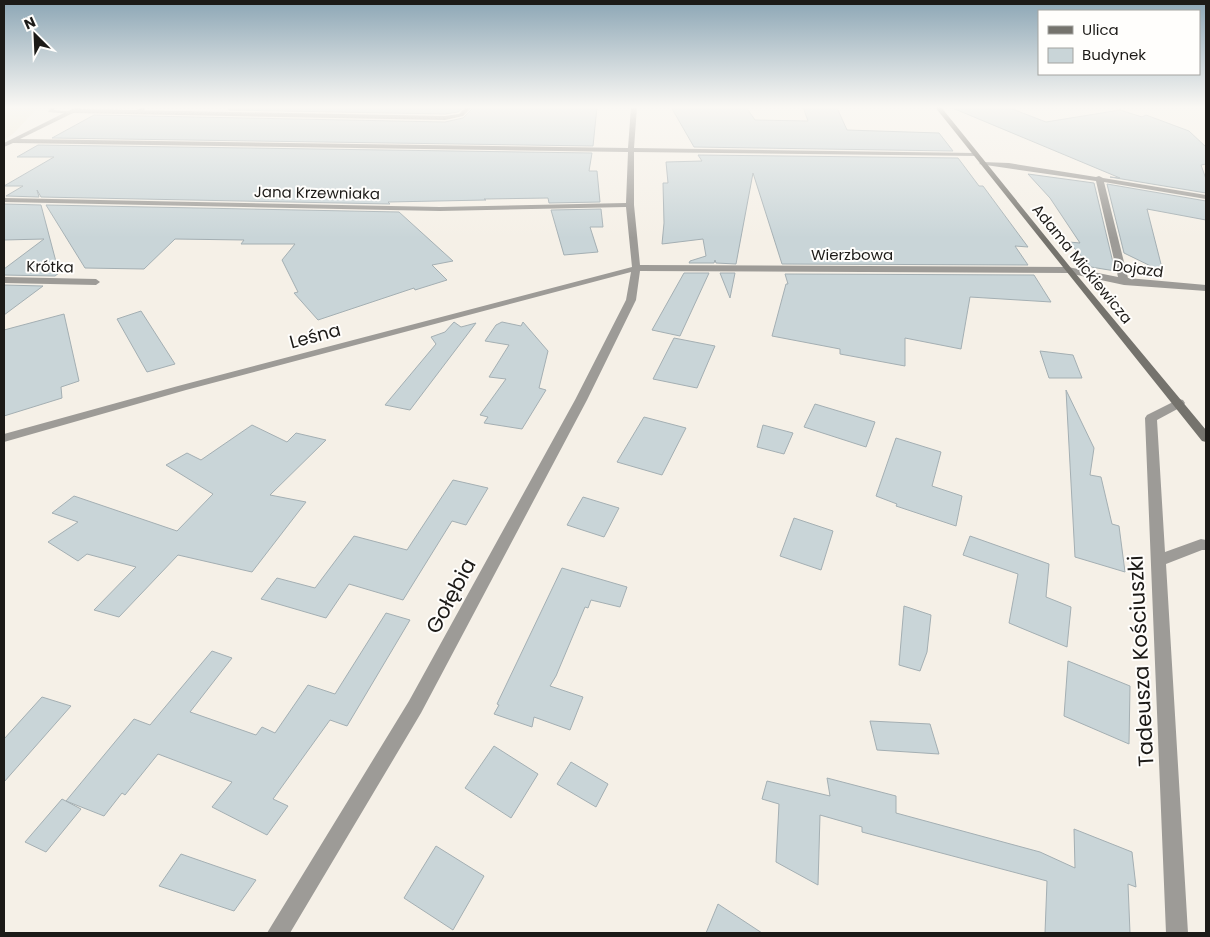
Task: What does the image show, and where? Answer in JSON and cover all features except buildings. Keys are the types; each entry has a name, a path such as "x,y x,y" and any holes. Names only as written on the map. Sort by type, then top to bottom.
{"main road":[{"name":"Adama Mickiewicza","path":"972,151 1206,438"}],"street":[{"path":"630,151 630,205"},
{"path":"729,151 975,155"},
{"path":"982,164 1009,165 1206,196"},
{"path":"1099,178 1124,282"},
{"name":"Jana Krzewniaka","path":"4,200 440,209 630,205"},
{"name":"Gołębia","path":"278,933 415,707 581,400 631,300 636,268 630,205"},
{"name":"Wierzbowa","path":"636,268 1068,270"},
{"name":"Leśna","path":"4,438 210,381 636,268"},
{"name":"Dojazd","path":"1068,270 1124,282 1169,287 1206,288"},
{"name":"Krótka","path":"4,280 96,282"},
{"name":"Tadeusza Kościuszki","path":"1178,933 1151,418 1179,403"},
{"path":"1158,561 1201,544 1206,545"}]}
